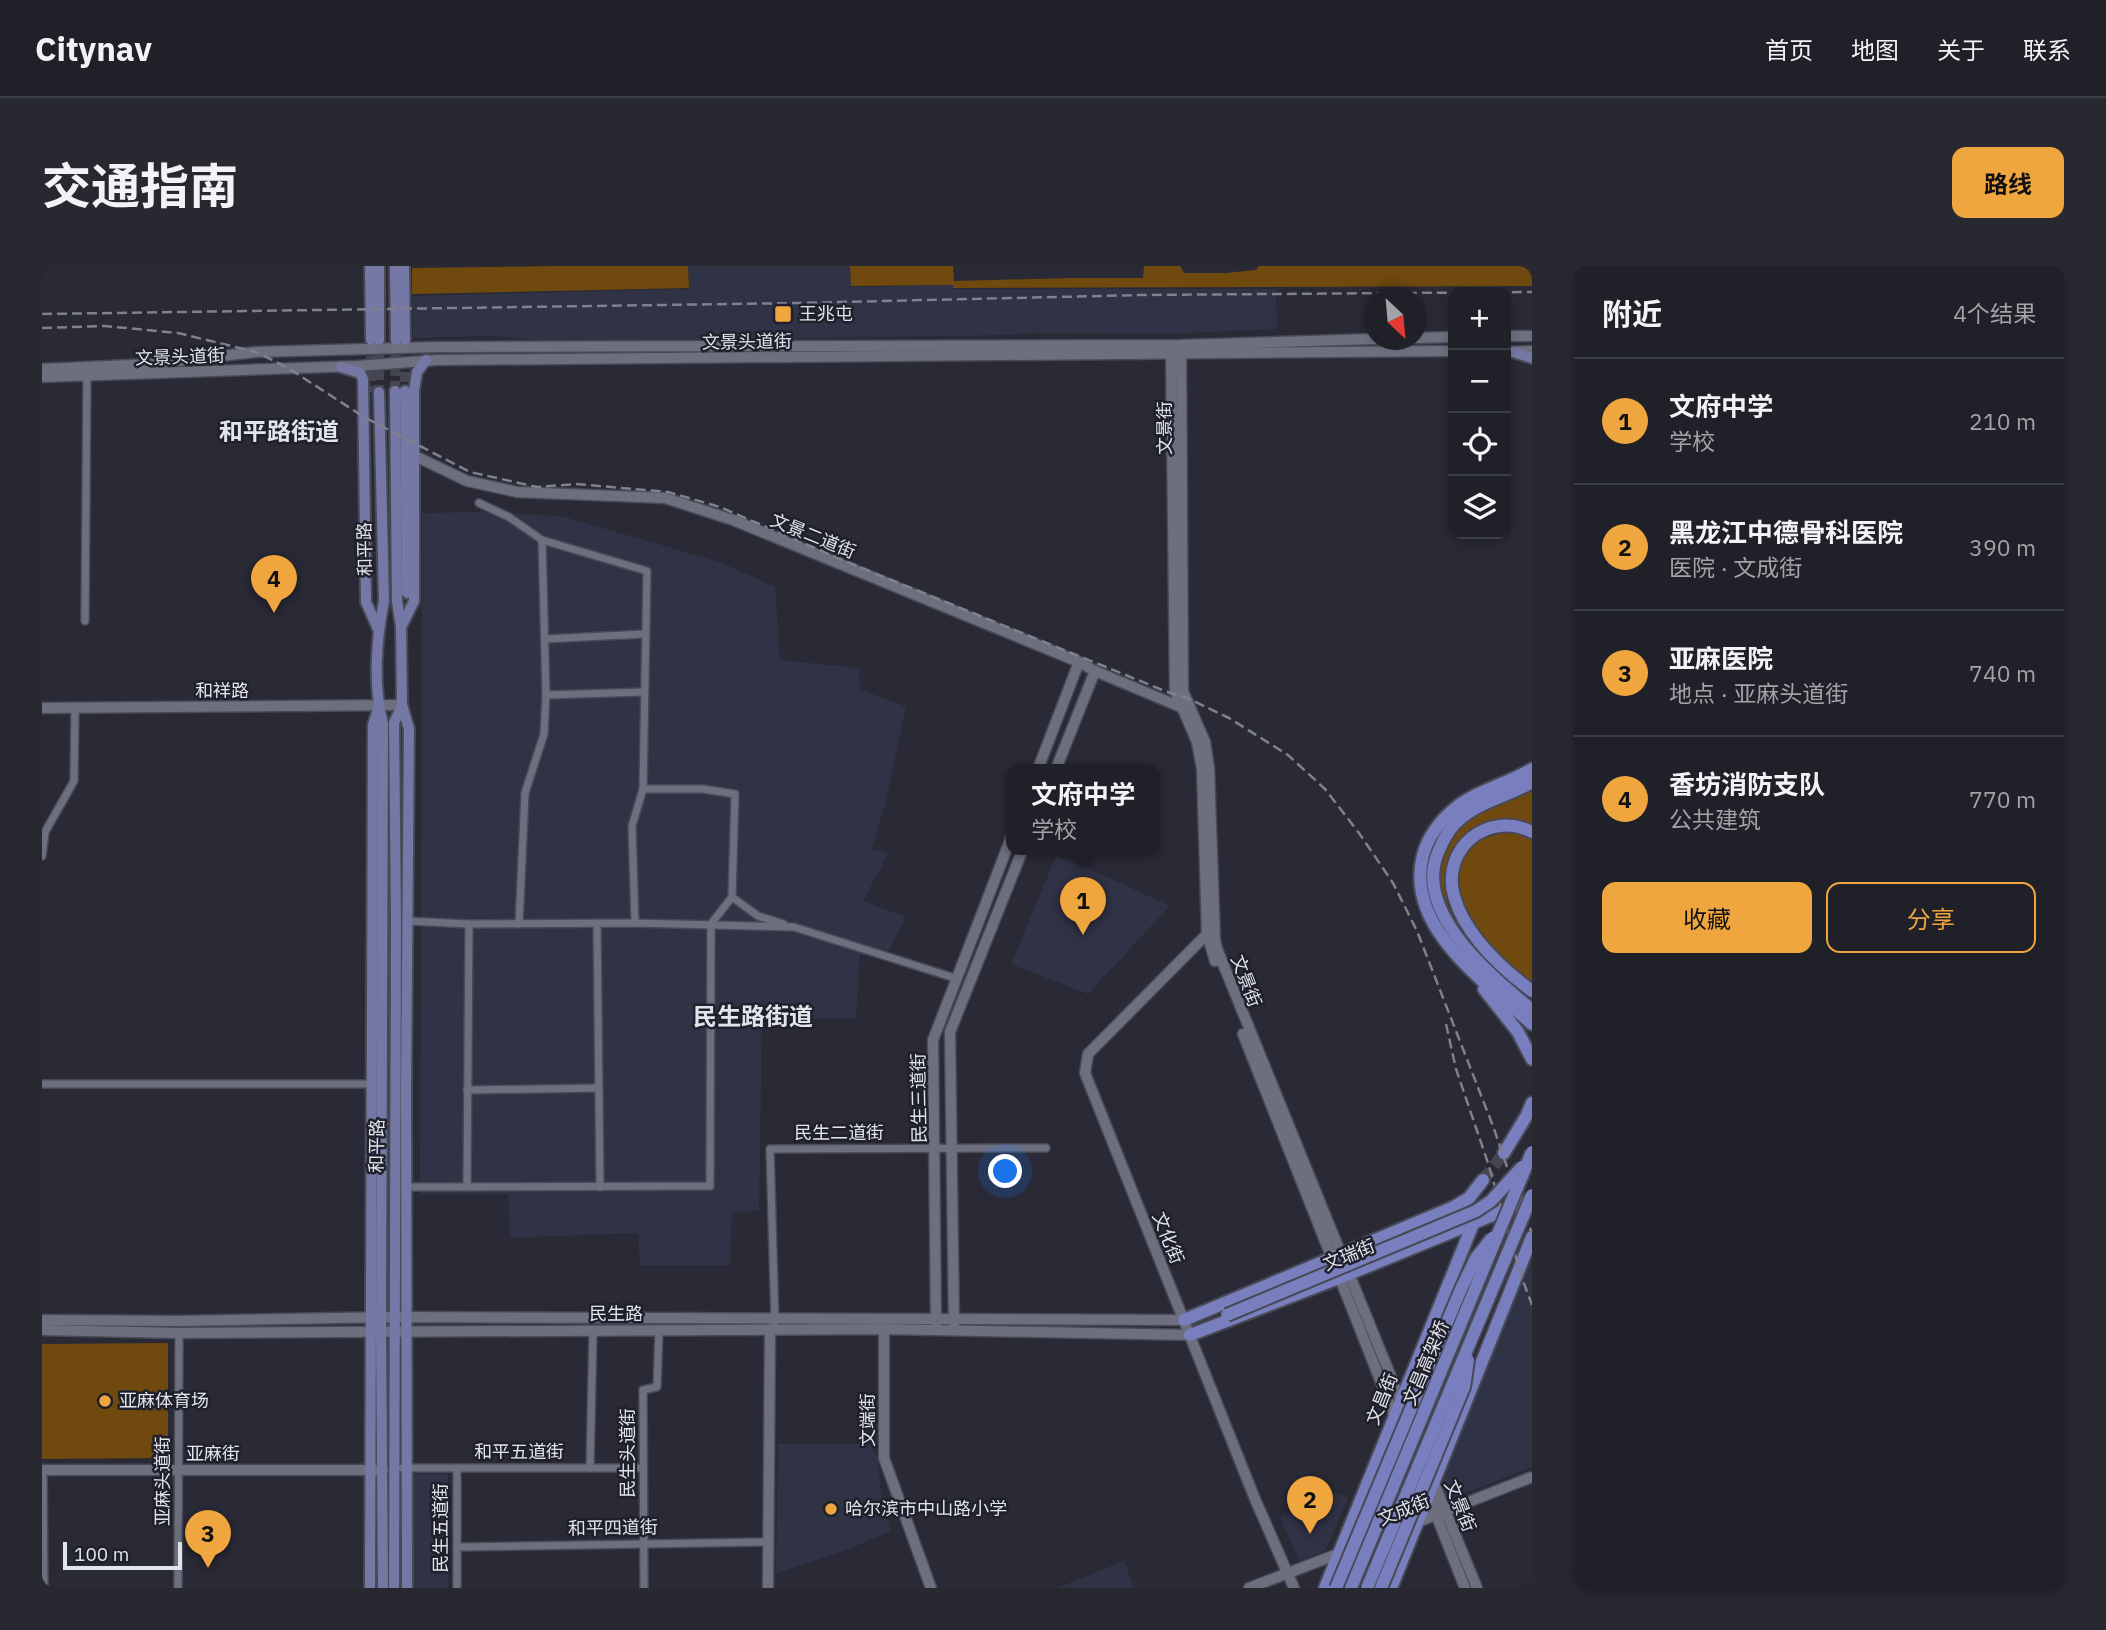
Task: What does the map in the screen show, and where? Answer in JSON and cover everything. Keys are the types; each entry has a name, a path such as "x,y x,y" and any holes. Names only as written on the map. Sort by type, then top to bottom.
{"highway":[{"path":"1532,769 1464,802 1446,816 1425,846 1420,879 1429,918 1518,1032 1532,1059"},
{"path":"1532,782 1461,818 1447,834 1432,869 1437,905 1459,940 1532,1010"},
{"path":"1532,832 1518,826 1499,826 1476,834 1463,845 1455,858 1452,881 1458,908 1473,932 1501,965 1532,991"},
{"path":"1465,964 1532,1024"},
{"path":"1504,1153 1532,1103"},
{"path":"1184,1320 1204,1322 1227,1315 1476,1211 1491,1201 1531,1155"},
{"name":"文昌高架桥","path":"1351,1588 1531,1155"},
{"name":"文瑞街","path":"1184,1320 1454,1207 1469,1198 1483,1180"},
{"name":"文瑞街","path":"1190,1335 1529,1202"},
{"name":"文昌高架桥","path":"1367,1588 1529,1202"},
{"path":"1336,1588 1461,1289 1476,1258 1503,1223"},
{"name":"文昌街","path":"1325,1588 1473,1224"},
{"path":"1391,1588 1532,1237"},
{"path":"1381,1588 1464,1387 1473,1337"}],"main road":[{"path":"370,266 375,340 379,266"},
{"path":"395,266 400,340 404,266"},
{"path":"1511,336 1532,336"},
{"path":"1427,338 1448,337"},
{"name":"文景头道街","path":"42,369 87,372 341,367 426,360 1155,352 1364,340"},
{"name":"文景头道街","path":"42,377 256,352 425,348 1448,351"},
{"name":"文景街","path":"1176,349 1175,691 1197,742 1202,769 1209,945 1344,1276 1394,1416 1429,1497 1440,1513 1477,1588"},
{"name":"文景街","path":"1176,349 1183,691 1205,742 1209,768 1215,940 1336,1256"},
{"path":"1511,352 1532,351"},
{"path":"1511,353 1532,358"},
{"path":"401,627 414,601 414,390 417,372 426,360"},
{"path":"341,367 360,373 363,379 366,602 378,629"},
{"path":"400,391 407,601 401,627"},
{"name":"和平路","path":"370,1588 370,1470 376,1331 372,1084 373,725 378,706 376,392"},
{"name":"文景二道街","path":"415,456 467,481 517,492 665,498 733,520 1079,662 1183,708"},
{"name":"和平路","path":"383,1588 407,1331 409,729 402,705 401,627"},
{"path":"1040,764 1079,662"},
{"path":"1058,764 1095,671"},
{"name":"和平路","path":"389,1057 396,907 394,723 402,705"},
{"name":"和祥路","path":"42,708 402,705"},
{"name":"和平路","path":"378,706 383,724 394,1317 394,1588"},
{"name":"民生三道街","path":"936,1325 933,1040 1006,851"},
{"name":"民生三道街","path":"954,1324 950,1032 1021,855"},
{"name":"文化街","path":"1207,934 1088,1054 1085,1073 1255,1499 1294,1588"},
{"path":"389,1057 406,1089 389,1113 372,1084 389,1057"},
{"name":"和平路","path":"376,1318 389,1113"},
{"name":"文景街","path":"1344,1276 1434,1483 1440,1513 1465,1588"},
{"name":"民生路","path":"42,1320 179,1321 394,1317 884,1329 954,1324 1184,1320"},
{"name":"民生路","path":"954,1324 1190,1335"},
{"name":"民生路","path":"42,1330 179,1333 936,1325"},
{"name":"民生二道街","path":"768,1588 773,1326"},
{"name":"文端街","path":"884,1329 884,1458 931,1588"},
{"name":"和平路","path":"376,1331 395,1469 407,1588"},
{"name":"亚麻街","path":"42,1470 395,1469"},
{"name":"文成街","path":"1249,1588 1532,1477"}],"street":[{"path":"85,621 87,372"},
{"path":"479,503 509,517 542,540 647,571 643,789 632,826 635,923"},
{"path":"519,924 525,793 544,734 546,695 542,540"},
{"path":"545,639 645,634"},
{"path":"546,695 644,692"},
{"path":"42,856 45,832 74,780 75,708"},
{"path":"407,1188 710,1186 711,924 732,897 735,794 703,789 643,789"},
{"path":"732,897 758,916 958,979"},
{"path":"408,921 794,927"},
{"path":"597,923 600,1187"},
{"path":"467,1187 469,924"},
{"path":"42,1084 372,1084"},
{"path":"467,1090 599,1088"},
{"name":"民生二道街","path":"773,1326 769,1149 1046,1148"},
{"path":"590,1468 593,1330"},
{"name":"民生头道街","path":"644,1588 643,1390 657,1387 659,1330"},
{"name":"亚麻头道街","path":"178,1588 179,1333"},
{"name":"民生五道街","path":"457,1468 457,1588"},
{"name":"和平五道街","path":"395,1469 643,1468"},
{"path":"42,1470 44,1588"},
{"name":"和平四道街","path":"457,1547 769,1542"}],"shaded area":[{"path":"688,266 689,288 412,294 412,268"},
{"path":"689,266 850,266 851,287 953,285 953,289 1276,289 1277,329 1170,334 1031,333 553,342 498,336 413,338 412,296 689,289"},
{"path":"850,266 953,266 954,281 1143,278 1144,266 1180,266 1184,273 1226,273 1256,270 1259,266 1532,266 1532,286 851,286"},
{"path":"478,512 561,516 720,562 775,587 780,660 859,668 860,689 906,707 886,801 872,849 888,854 863,901 906,917 885,958 860,955 856,1018 762,1020 759,1210 732,1214 730,1265 640,1265 638,1233 510,1238 508,1194 420,1194 422,513"},
{"path":"1532,791 1532,824 1499,820 1484,824 1459,842 1451,856 1446,871 1445,889 1450,910 1460,929 1446,909 1440,891 1440,870 1445,850 1456,832 1470,819"},
{"path":"1514,832 1532,840 1532,986 1489,946 1465,911 1459,893 1458,875 1469,851 1486,838"},
{"path":"1056,856 1170,906 1088,994 1011,964"},
{"path":"1532,1229 1532,1467 1448,1500 1436,1478"},
{"name":"亚麻体育场","path":"168,1343 168,1458 42,1459 42,1344"},
{"name":"哈尔滨市中山路小学","path":"778,1444 872,1444 878,1459 880,1487 891,1531 776,1574"},
{"path":"410,1474 448,1474 448,1588 410,1588"},
{"path":"1321,1487 1348,1498 1325,1551 1299,1561 1280,1517 1298,1509"},
{"path":"1124,1561 1134,1588 1057,1588"}],"tunnel":[{"path":"379,340 379,392"},
{"path":"371,341 372,392"},
{"path":"395,391 396,341"},
{"path":"405,342 405,391"},
{"path":"1483,1180 1504,1153"}],"railway":[{"path":"42,314 1142,295 1532,292"},
{"path":"42,328 105,326 178,333 256,352 288,368 364,417 470,472 537,487 576,484 668,492 720,507 852,564 1185,697 1229,718 1288,755 1325,789 1393,883 1417,931 1532,1233"},
{"path":"1446,1024 1456,1069 1532,1305"}],"place":[{"name":"王兆屯","path":"783,314"},
{"name":"香坊消防支队","path":"274,613"},
{"name":"文府中学","path":"1083,935"},
{"name":"亚麻体育场","path":"105,1401"},
{"name":"哈尔滨市中山路小学","path":"831,1509"},
{"name":"黑龙江中德骨科医院","path":"1310,1534"},
{"name":"亚麻医院","path":"208,1568"}],"district":[{"name":"和平路街道","path":"279,432"},
{"name":"民生路街道","path":"753,1017"}]}
